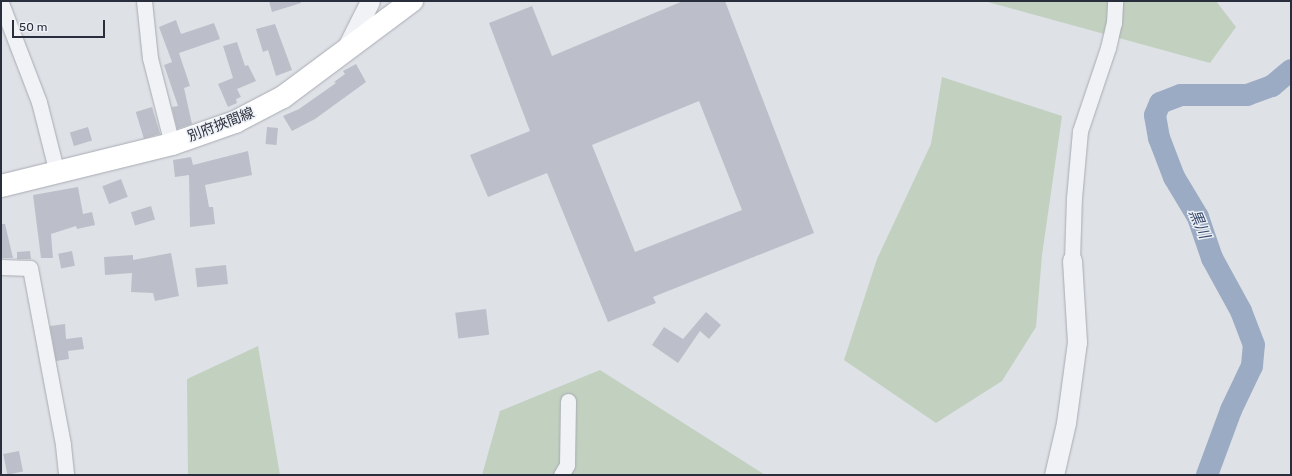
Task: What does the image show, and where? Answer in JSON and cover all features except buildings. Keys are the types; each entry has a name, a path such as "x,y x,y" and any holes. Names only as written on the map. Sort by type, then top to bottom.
{"main road":[{"name":"別府挾間線","path":"1,186 172,144 222,128 267,107 412,1"}],"street":[{"path":"144,1 150,58 172,144"},
{"path":"345,51 370,1"},
{"path":"1054,475 1066,423 1077,342 1072,260 1074,198 1080,131 1108,48 1115,1"},
{"path":"1,2 39,102 56,172"},
{"path":"1,267 30,268 63,445 66,475"},
{"path":"561,475 567,465 568,401"}],"green space":[{"path":"984,1 1216,1 1236,27 1210,63"},
{"path":"942,77 1062,116 1042,255 1036,327 1002,381 936,423 844,360 877,259 931,144"},
{"path":"258,346 280,475 188,475 187,379"},
{"path":"600,370 765,475 482,475 500,411"}],"waterway":[{"name":"黒川","path":"1207,475 1231,410 1252,366 1254,345 1241,311 1212,258 1198,217 1174,177 1159,138 1155,115 1160,103 1181,95 1247,95 1272,86 1291,70"}]}
